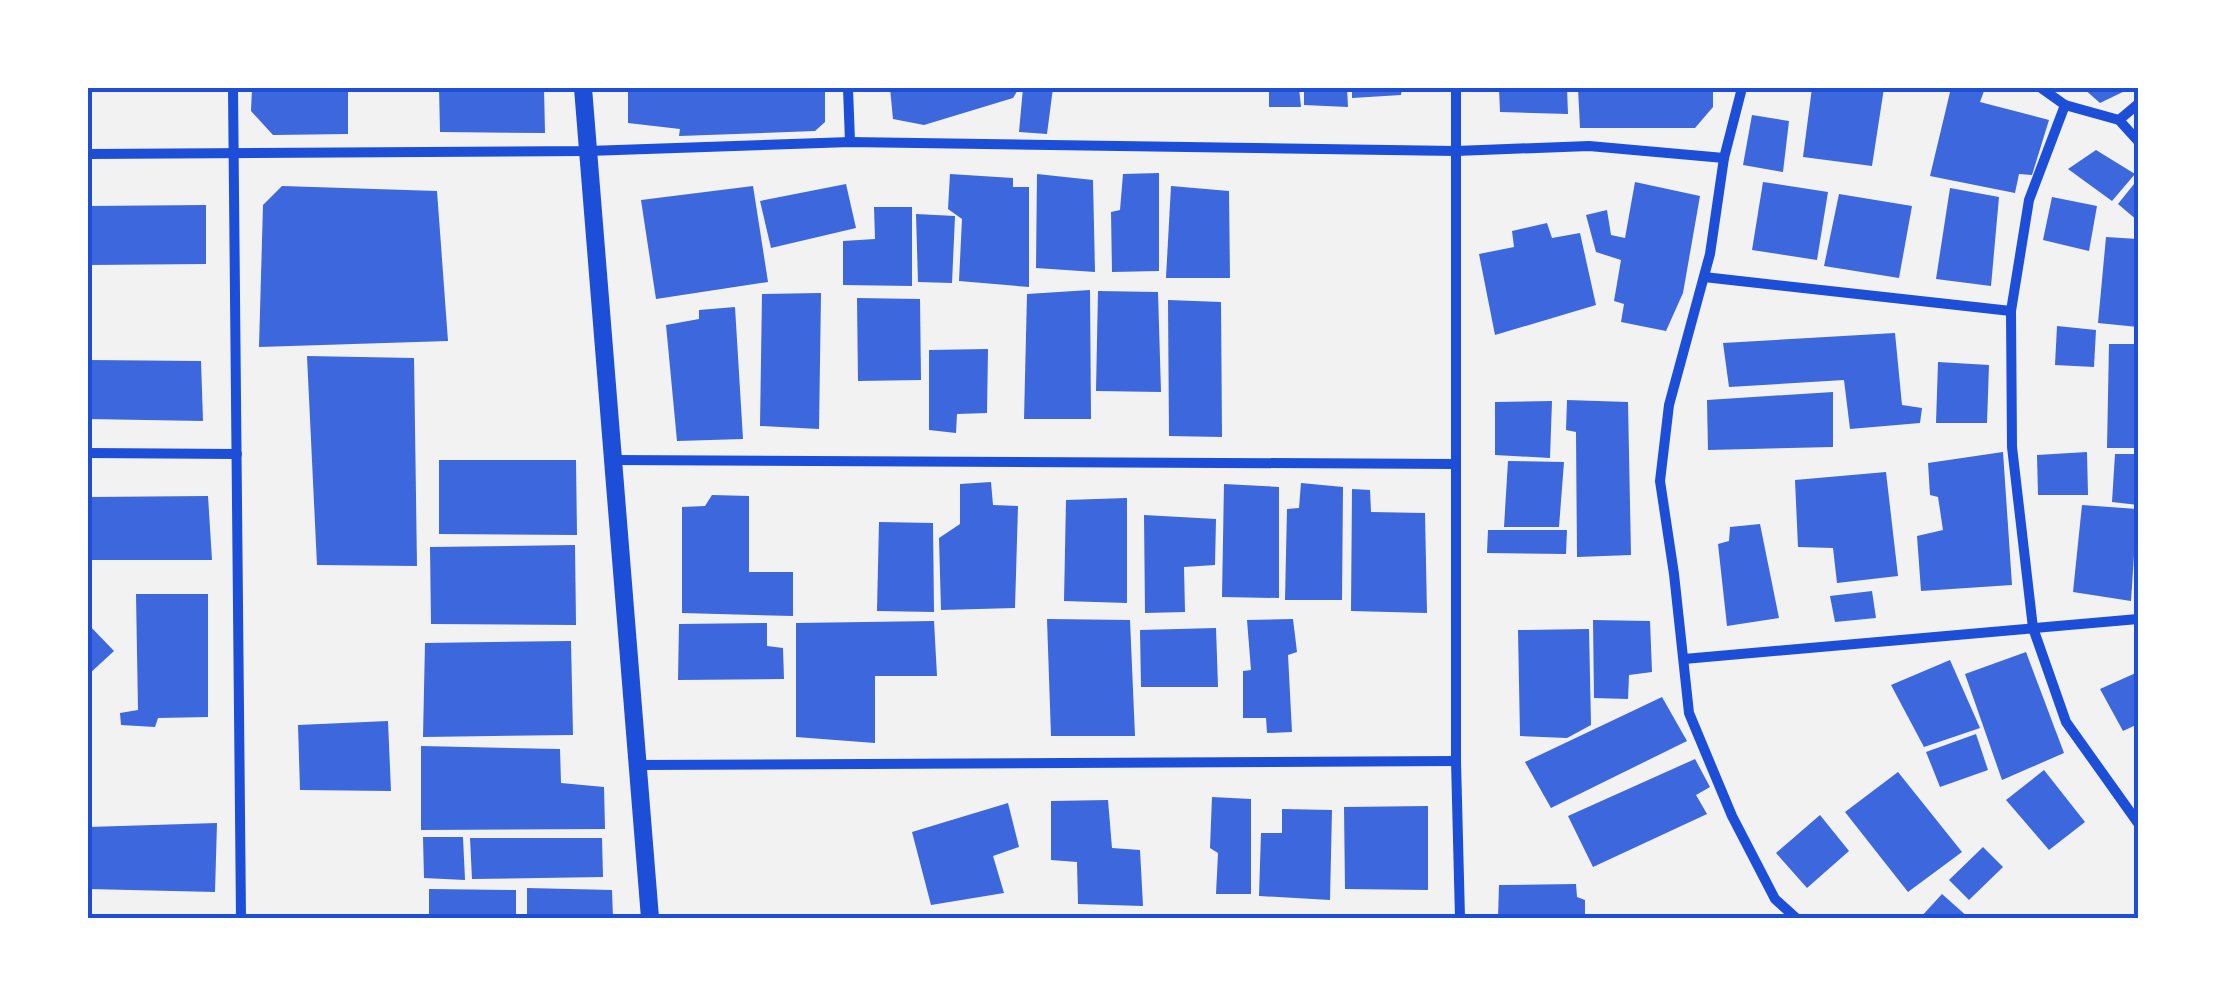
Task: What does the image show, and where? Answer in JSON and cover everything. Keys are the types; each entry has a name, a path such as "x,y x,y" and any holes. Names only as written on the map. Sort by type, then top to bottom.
{"street":[{"path":"233,88 241,918"},
{"path":"582,88 650,918"},
{"path":"848,88 850,142"},
{"path":"1456,88 1456,760 1460,918"},
{"path":"1742,88 1724,158 1710,254 1669,405 1660,481 1689,713 1732,816 1774,899 1796,918"},
{"path":"2041,88 2065,105 2119,120 2138,141"},
{"path":"2119,120 2138,104"},
{"path":"2065,105 2029,200 2011,310 2012,446 2033,628 2066,722 2138,822"},
{"path":"88,154 588,151 850,142 1456,150 1589,146 1724,158"},
{"path":"1704,276 2011,310"},
{"path":"88,453 237,454"},
{"path":"613,460 1456,464"},
{"path":"1684,659 2138,619"},
{"path":"638,766 1456,760"}],"building":[{"path":"252,88 348,88 348,134 273,135 251,111"},
{"path":"439,88 544,88 545,133 440,132"},
{"path":"628,88 825,88 825,122 815,131 679,136 680,129 628,123"},
{"path":"890,88 1019,88 1013,98 924,125 893,119"},
{"path":"1023,88 1053,88 1047,134 1019,132"},
{"path":"1269,88 1299,88 1301,107 1269,107"},
{"path":"1304,88 1347,88 1348,107 1304,105"},
{"path":"1352,88 1402,88 1401,95 1352,98"},
{"path":"1499,88 1567,88 1568,114 1500,112"},
{"path":"1578,88 1713,88 1713,107 1695,128 1580,128"},
{"path":"1812,88 1884,88 1872,166 1803,157"},
{"path":"1951,88 1984,91 1980,102 2049,120 2032,175 2019,174 2015,193 1930,176"},
{"path":"2083,88 2131,88 2100,103"},
{"path":"1752,115 1789,121 1783,172 1743,165"},
{"path":"2096,150 2135,174 2112,201 2068,169"},
{"path":"1159,173 1159,271 1112,272 1111,212 1120,210 1123,174"},
{"path":"950,174 1013,178 1013,187 1029,187 1029,287 959,281 962,219 948,209"},
{"path":"1037,174 1093,180 1095,272 1036,268"},
{"path":"2138,179 2138,221 2118,204"},
{"path":"1635,182 1700,196 1683,293 1666,331 1621,322 1624,304 1614,301 1621,260 1596,252 1586,215 1607,210 1611,235 1625,238"},
{"path":"1763,182 1828,192 1817,260 1752,250"},
{"path":"846,184 856,228 771,248 760,201"},
{"path":"282,186 437,191 448,341 259,347 263,205"},
{"path":"753,186 768,282 656,299 641,200"},
{"path":"1171,186 1229,191 1230,278 1166,278"},
{"path":"1950,188 1999,197 1991,286 1936,279"},
{"path":"1839,194 1912,206 1899,278 1824,266"},
{"path":"2052,197 2097,206 2089,251 2043,240"},
{"path":"206,205 206,264 88,265 88,206"},
{"path":"874,207 912,207 912,286 843,285 843,241 875,239"},
{"path":"916,214 955,216 952,283 918,282"},
{"path":"1547,223 1552,238 1580,233 1596,305 1495,335 1479,254 1514,247 1512,231"},
{"path":"2106,237 2138,239 2138,327 2098,323"},
{"path":"1090,290 1091,419 1024,419 1027,294"},
{"path":"1098,291 1158,292 1161,392 1096,391"},
{"path":"821,293 819,429 760,426 762,294"},
{"path":"857,298 920,299 921,380 858,381"},
{"path":"1168,300 1221,302 1222,437 1169,436"},
{"path":"735,307 743,439 677,441 666,325 699,319 699,310"},
{"path":"2057,326 2096,330 2094,367 2055,365"},
{"path":"1895,333 1902,405 1922,408 1920,423 1850,429 1844,380 1729,387 1723,343"},
{"path":"2109,344 2138,344 2138,448 2107,448"},
{"path":"988,349 987,413 957,414 956,433 929,430 929,350"},
{"path":"307,356 414,358 417,566 317,565"},
{"path":"88,360 201,361 203,421 88,419"},
{"path":"1938,362 1989,365 1987,423 1936,423"},
{"path":"1833,392 1833,447 1708,450 1707,400"},
{"path":"1567,400 1628,402 1631,555 1577,557 1576,432 1566,430"},
{"path":"1552,401 1550,458 1495,455 1495,402"},
{"path":"2003,452 2012,585 1921,591 1917,536 1943,530 1938,497 1930,495 1928,463"},
{"path":"2087,452 2088,495 2038,495 2037,455"},
{"path":"2115,454 2138,454 2138,505 2112,502"},
{"path":"439,460 576,460 577,535 439,534"},
{"path":"1508,461 1564,462 1559,527 1504,527"},
{"path":"1886,472 1898,576 1837,583 1833,548 1798,547 1795,480"},
{"path":"991,482 993,505 1018,506 1015,608 941,610 939,538 960,524 960,484"},
{"path":"1301,483 1343,487 1342,600 1285,600 1287,509 1299,508"},
{"path":"1224,484 1279,487 1279,598 1222,597"},
{"path":"1352,489 1370,490 1371,512 1425,513 1427,613 1351,611"},
{"path":"712,495 749,496 749,572 793,572 793,616 682,613 682,507 705,506"},
{"path":"208,496 212,560 88,560 88,497"},
{"path":"1127,498 1127,603 1064,601 1066,500"},
{"path":"2082,505 2137,509 2131,601 2073,592"},
{"path":"1144,515 1216,519 1215,565 1184,567 1185,612 1145,613"},
{"path":"879,522 933,523 934,612 877,611"},
{"path":"1760,524 1779,618 1727,626 1718,544 1729,541 1730,527"},
{"path":"1488,530 1567,530 1566,554 1487,553"},
{"path":"575,545 576,625 431,624 430,547"},
{"path":"1872,591 1876,618 1835,622 1830,596"},
{"path":"136,594 208,594 208,717 158,718 155,727 121,725 120,713 138,710"},
{"path":"1047,619 1130,620 1135,736 1051,736"},
{"path":"1293,619 1297,652 1288,655 1292,732 1267,733 1266,718 1243,718 1243,671 1251,670 1247,620"},
{"path":"1593,620 1650,621 1652,672 1629,675 1628,699 1594,698"},
{"path":"934,621 937,676 875,676 875,743 796,737 796,623"},
{"path":"767,623 767,646 783,648 784,679 678,680 679,624"},
{"path":"88,624 114,651 88,675"},
{"path":"1216,628 1218,687 1141,687 1140,630"},
{"path":"1589,629 1591,725 1567,738 1520,736 1518,630"},
{"path":"571,641 573,735 423,737 425,643"},
{"path":"2026,652 2064,753 2002,780 1965,674"},
{"path":"1950,660 1980,728 1924,747 1891,685"},
{"path":"2138,672 2138,724 2123,731 2100,689"},
{"path":"1662,697 1687,741 1551,808 1525,762"},
{"path":"388,721 391,791 300,790 298,725"},
{"path":"1976,734 1988,770 1940,787 1926,752"},
{"path":"421,746 560,749 561,783 604,787 605,829 421,830"},
{"path":"1695,759 1710,787 1696,795 1707,814 1593,867 1568,816"},
{"path":"2044,770 2085,822 2049,850 2006,800"},
{"path":"1898,772 1962,852 1908,892 1845,812"},
{"path":"1212,797 1251,799 1251,894 1216,894 1218,853 1210,848"},
{"path":"1108,800 1112,848 1140,850 1143,906 1078,904 1077,862 1051,860 1051,801"},
{"path":"1008,803 1019,847 993,856 1004,893 931,905 912,832"},
{"path":"1428,806 1428,890 1345,889 1344,807"},
{"path":"1282,809 1332,810 1330,900 1259,896 1261,833 1282,833"},
{"path":"1820,815 1849,851 1807,888 1776,853"},
{"path":"217,823 215,892 88,889 88,827"},
{"path":"423,837 463,837 465,880 424,878"},
{"path":"470,838 602,838 603,877 472,879"},
{"path":"1983,847 2003,867 1969,900 1949,880"},
{"path":"1576,884 1577,897 1585,900 1585,918 1498,918 1499,885"},
{"path":"527,888 612,890 613,918 527,918"},
{"path":"429,889 516,890 516,918 429,918"},
{"path":"1942,894 1969,918 1920,918"},
{"path":"776,914 898,915 899,918 776,918"},
{"path":"1437,914 1437,918 1365,918 1365,915"}]}
